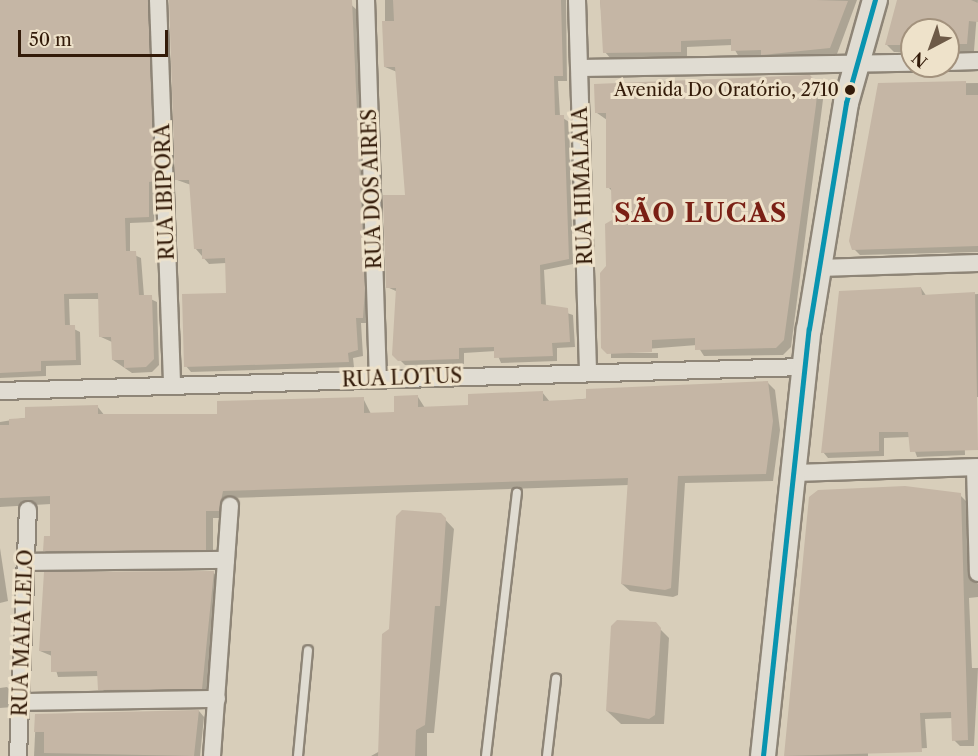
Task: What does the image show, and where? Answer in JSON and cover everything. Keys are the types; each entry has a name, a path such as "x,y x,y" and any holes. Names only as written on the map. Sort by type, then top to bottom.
{"main road":[{"path":"763,756 795,473 804,367 819,268 857,64 875,0"}],"street":[{"name":"RUA IBIPORA","path":"158,0 172,385"},
{"name":"RUA DOS AIRES","path":"366,0 378,379"},
{"name":"RUA HIMALAIA","path":"577,0 588,372"},
{"path":"960,62 978,61"},
{"path":"580,68 900,63"},
{"path":"819,268 978,263"},
{"name":"RUA LOTUS","path":"0,391 804,367"},
{"path":"795,473 976,467 978,573"},
{"path":"212,756 230,506"},
{"name":"RUA MAIA LELO","path":"18,756 28,510"},
{"path":"26,562 226,560"},
{"path":"20,702 217,699"}],"lane":[{"path":"486,756 517,493"},
{"path":"298,756 308,650"},
{"path":"547,756 556,679"}],"building":[{"path":"0,0 148,0 154,181 149,182 149,217 125,218 126,251 136,251 139,295 152,295 154,359 146,367 124,368 124,360 112,360 111,337 99,337 98,293 64,294 65,325 75,325 76,360 41,361 41,371 0,373"},
{"path":"169,0 352,0 365,288 363,318 356,318 358,350 348,353 349,362 184,367 182,294 226,293 225,258 202,259 202,249 194,249 189,180 175,180"},
{"path":"393,0 561,0 563,76 554,76 555,115 564,115 569,259 540,265 541,304 568,308 570,342 552,343 553,356 494,358 494,347 459,348 459,359 398,361 392,355 396,288 386,288 383,195 405,195 395,67 384,67 382,21 394,21"},
{"path":"600,0 848,1 830,48 761,55 761,50 731,51 731,39 681,41 681,52 603,53"},
{"path":"897,0 971,0 978,3 978,22 969,21 967,44 960,44 960,18 900,18 900,45 885,45"},
{"path":"810,75 818,84 816,105 784,340 776,348 695,350 695,338 652,340 652,352 607,354 601,348 600,273 606,266 605,224 612,220 611,188 606,188 606,113 595,113 594,84"},
{"path":"966,81 966,95 978,95 978,246 852,250 849,241 878,83"},
{"path":"921,287 922,295 975,292 978,450 910,452 908,432 879,432 879,451 821,453 839,291"},
{"path":"768,381 773,421 766,474 678,476 671,588 665,590 621,584 628,478 223,491 219,511 206,511 206,550 43,551 44,536 50,536 50,496 0,498 0,425 9,425 9,419 25,418 25,407 98,405 98,414 217,414 217,401 364,397 364,413 394,412 394,396 418,395 418,407 468,405 468,394 543,391 543,401 586,399 586,389"},
{"path":"905,486 961,493 968,740 952,741 951,712 920,713 922,752 784,756 809,497 818,490"},
{"path":"402,510 441,513 446,518 440,606 435,606 425,725 416,730 415,756 378,756 382,634 389,629 396,516"},
{"path":"214,571 202,689 98,690 97,671 51,672 51,651 39,651 44,572"},
{"path":"617,620 656,622 661,628 655,715 649,719 606,711 611,626"},
{"path":"199,710 194,756 44,753 44,732 34,732 35,714"}],"transit line":[{"path":"763,756 809,329 846,103 875,0"}],"place":[{"name":"Avenida Do Oratório, 2710","path":"850,90"}],"district":[{"name":"SÃO LUCAS","path":"701,214"}]}
